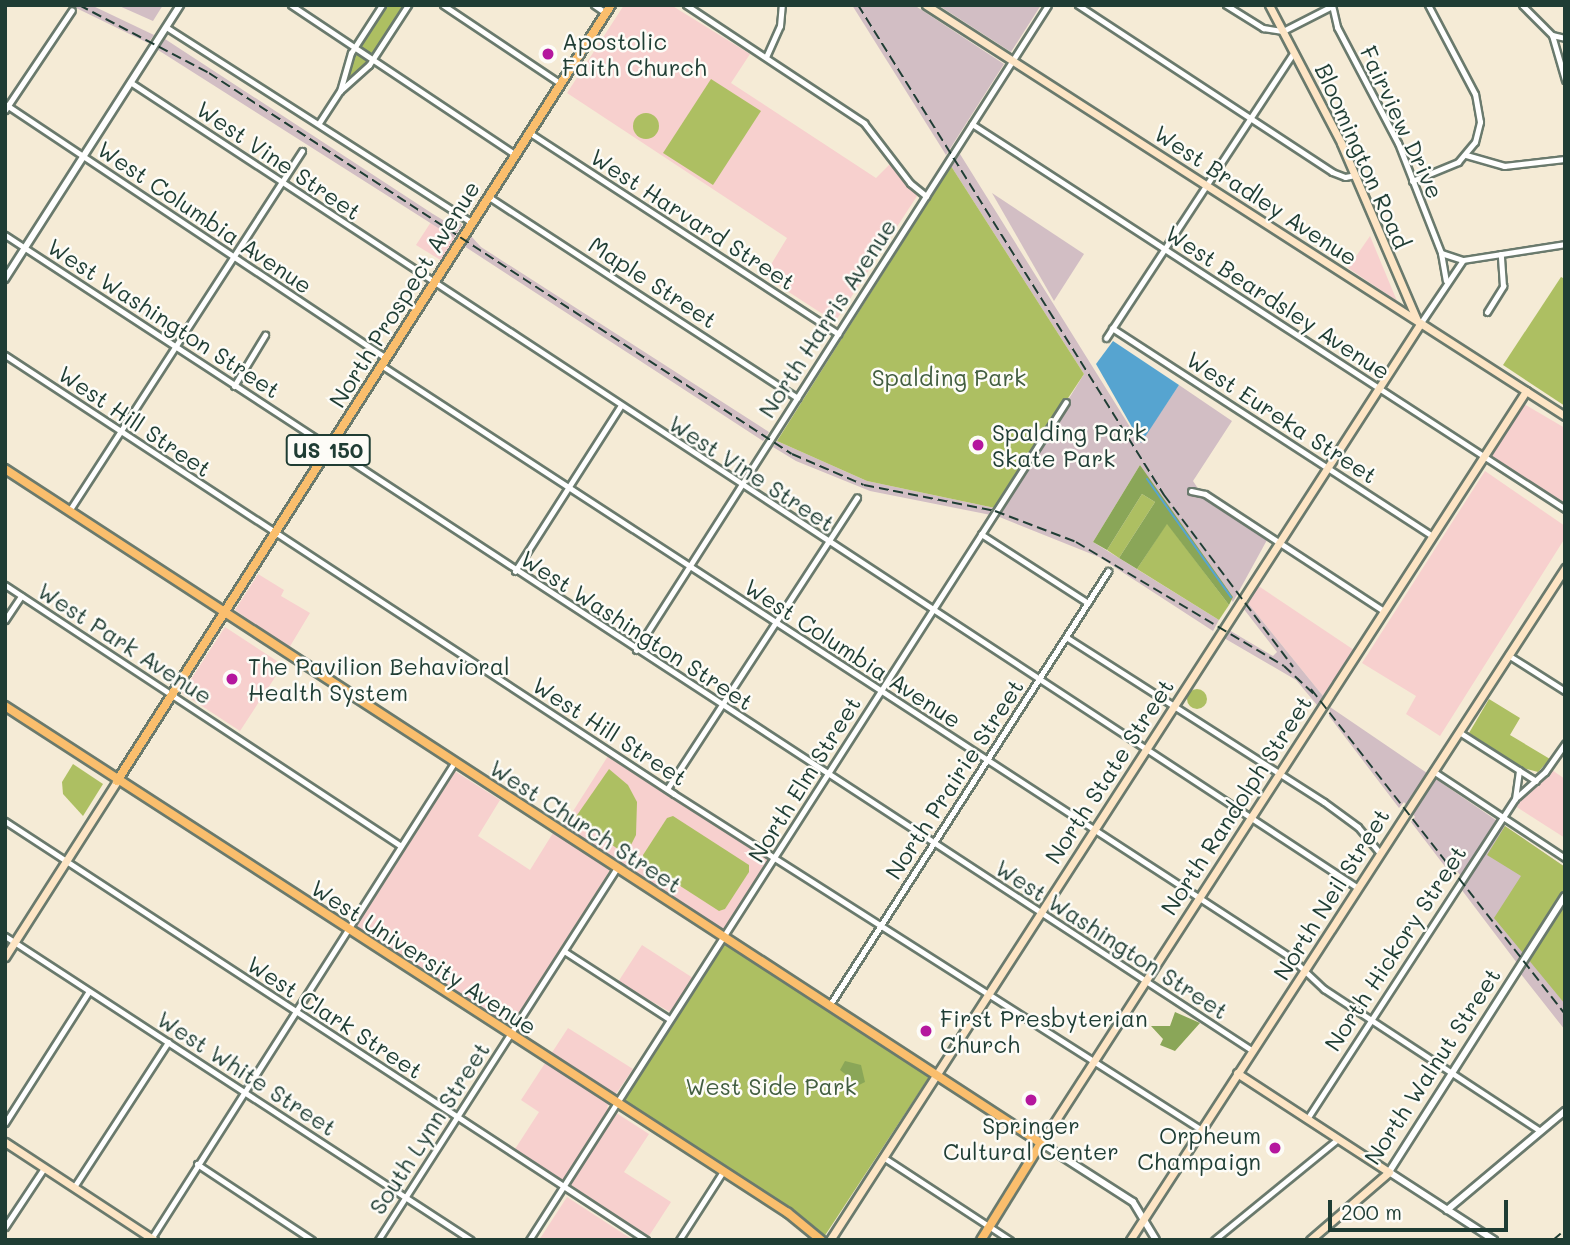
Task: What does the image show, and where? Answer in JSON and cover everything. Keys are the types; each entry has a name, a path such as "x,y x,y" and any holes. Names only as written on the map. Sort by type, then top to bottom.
{"main road":[{"name":"West Bradley Avenue","path":"926,5 1565,416"},
{"name":"Bloomington Road","path":"1269,5 1355,175 1405,299 1420,324"},
{"name":"North Prospect Avenue","path":"117,781 609,9"},
{"name":"North State Street","path":"830,1240 1420,324"},
{"name":"North Randolph Street","path":"981,1240 1526,391"},
{"name":"West Church Street","path":"5,469 223,615 1041,1143"},
{"name":"North Neil Street","path":"1130,1240 1565,568"},
{"name":"West University Avenue","path":"5,706 821,1240"},
{"name":"US 150","path":"5,957 117,781"},
{"path":"1237,1073 1389,1172"},
{"path":"5,1142 152,1239"},
{"name":"North Walnut Street","path":"1310,1240 1389,1172"}],"street":[{"path":"5,279 180,5"},
{"path":"291,5 516,155"},
{"path":"340,92 355,47 382,5"},
{"path":"319,123 340,92 373,60 408,5"},
{"path":"443,5 561,84"},
{"path":"594,5 609,9"},
{"path":"686,5 864,122 926,196"},
{"path":"766,57 780,26 782,5"},
{"name":"North Harris Avenue","path":"636,650 1048,5"},
{"path":"1079,5 1339,176 1355,175"},
{"path":"1226,5 1263,28 1283,31 1332,6"},
{"path":"1412,181 1465,155 1478,132 1478,104 1428,5"},
{"path":"1522,5 1552,35 1565,80"},
{"name":"Fairview Drive","path":"1332,6 1337,27 1412,181 1441,253 1446,281"},
{"path":"6,107 72,10"},
{"path":"166,27 472,223"},
{"path":"1552,35 1565,38"},
{"path":"1106,338 1294,52"},
{"name":"West Vine Street","path":"130,82 740,486 1358,888"},
{"name":"West Columbia Avenue","path":"6,107 235,257 568,488 1199,898 1305,970 1324,989 1540,1131"},
{"name":"West Beardsley Avenue","path":"972,124 1565,509"},
{"name":"West Harvard Street","path":"530,133 838,334"},
{"path":"69,511 123,433 302,151"},
{"path":"1465,155 1504,166 1565,159"},
{"name":"Maple Street","path":"489,197 797,398"},
{"name":"West Washington Street","path":"5,235 721,706 1253,1051"},
{"path":"1441,253 1463,260 1565,244"},
{"path":"1488,312 1503,286 1501,254"},
{"path":"1420,324 1446,281 1463,260"},
{"name":"West Eureka Street","path":"1112,328 1432,536"},
{"path":"234,386 265,335"},
{"name":"West Hill Street","path":"5,355 274,534 774,859 1200,1129"},
{"name":"North Elm Street","path":"529,1240 1066,402"},
{"path":"515,571 620,407"},
{"path":"1191,491 1205,494 1384,611"},
{"path":"667,789 856,497"},
{"path":"981,534 1088,603"},
{"name":"North Prairie Street","path":"829,1006 1108,571"},
{"name":"West Park Avenue","path":"5,585 401,846"},
{"path":"5,620 21,596"},
{"path":"1066,637 1358,827 1380,853"},
{"path":"1508,655 1565,691"},
{"path":"1459,732 1536,780"},
{"name":"North Hickory Street","path":"1307,1119 1500,816 1536,780 1565,743"},
{"path":"152,1239 197,1164 454,763"},
{"path":"1515,799 1519,770"},
{"path":"1433,771 1565,858"},
{"name":"West Clark Street","path":"5,821 646,1240"},
{"name":"South Lynn Street","path":"377,1240 616,869"},
{"name":"North Walnut Street","path":"1389,1172 1565,895"},
{"name":"West White Street","path":"5,936 471,1240"},
{"path":"564,951 669,1019"},
{"path":"5,1123 89,991"},
{"path":"74,1187 168,1042"},
{"path":"1447,1210 1565,1111"},
{"path":"1214,1240 1338,1139"},
{"name":"West Church Street","path":"1041,1143 1133,1202 1156,1240"},
{"path":"883,1157 1010,1240"},
{"path":"197,1164 312,1240"},
{"path":"5,1227 44,1168"},
{"path":"1389,1172 1494,1240"},
{"path":"679,1240 722,1173"}],"shaded area":[{"path":"70,5 91,5 154,35 148,43"},
{"path":"117,5 163,5 153,21"},
{"path":"624,5 671,5 750,54 731,83 876,178 892,162 919,193 835,322 764,276 787,238 567,93"},
{"path":"852,5 914,5 1004,64 946,155"},
{"path":"938,5 1041,5 1011,52"},
{"path":"165,39 433,214 448,223 453,217 462,225 454,238 158,50"},
{"path":"960,154 1140,443 1179,385 1232,421 1193,481 1205,499 1267,540 1233,602 1140,465 1093,542 1219,620 1213,631 1099,557 997,516 1084,374 951,166"},
{"path":"992,193 1084,254 1054,301"},
{"path":"431,222 456,239 442,261 416,245"},
{"path":"471,236 481,247 769,432 763,441 464,246"},
{"path":"1370,236 1397,301 1348,268"},
{"path":"1524,404 1565,428 1565,507 1489,457"},
{"path":"777,441 867,481 995,508 991,515 870,491 796,461 773,447"},
{"path":"1485,471 1565,526 1565,538 1440,736 1406,714 1416,696 1362,663"},
{"path":"258,574 284,590 281,596 310,613 289,648 235,610"},
{"path":"1257,585 1354,650 1323,696 1247,602"},
{"path":"1247,602 1323,696 1317,705 1296,680 1224,638 1229,630 1273,656 1277,652 1243,608"},
{"name":"The Pavilion Behavioral Health System","path":"225,627 283,665 240,731 182,693"},
{"path":"1330,707 1565,867 1565,1030 1520,973 1527,961 1522,955 1517,963 1461,889 1465,882 1457,871 1453,877 1411,822 1415,817 1404,802 1399,808 1329,716"},
{"path":"608,756 768,860 722,931 563,827"},
{"path":"453,770 500,800 478,836 530,870 553,833 610,870 509,1030 351,928"},
{"path":"1552,770 1565,779 1565,838 1515,806"},
{"path":"642,945 693,978 670,1012 618,982"},
{"path":"568,1028 633,1069 607,1107 649,1134 624,1172 671,1202 649,1236 515,1149 539,1112 521,1100"},
{"path":"567,1197 633,1240 539,1240"}],"green space":[{"path":"385,5 405,5 365,66 346,82 352,59"},
{"path":"711,79 761,111 713,185 663,153"},
{"path":"646,113 655,117 659,126 655,135 646,139 637,135 633,126 637,117"},
{"name":"Spalding Park","path":"951,166 1084,374 995,508 867,481 777,441"},
{"path":"1561,277 1565,279 1565,406 1503,365"},
{"path":"1140,465 1233,597 1229,605 1167,524 1137,569 1119,558 1155,502 1142,494 1107,550 1093,542"},
{"path":"1142,494 1155,502 1119,558 1107,550"},
{"path":"1167,523 1229,605 1219,620 1137,569"},
{"path":"1193,689 1201,689 1207,699 1201,709 1193,709 1187,703 1187,695"},
{"path":"1489,699 1520,718 1510,735 1550,759 1538,772 1523,768 1469,733"},
{"path":"73,764 103,784 83,816 63,794 62,782"},
{"path":"609,769 628,785 637,802 636,835 626,855 575,818"},
{"path":"673,816 749,865 749,872 725,909 719,911 643,862 643,855 667,818"},
{"path":"1505,826 1565,867 1565,1004 1494,918 1521,876 1487,855"},
{"name":"West Side Park","path":"724,944 929,1077 824,1237 788,1208 623,1102"},
{"path":"1175,1012 1200,1023 1175,1051 1160,1045 1163,1039 1151,1026 1170,1026"},
{"path":"845,1061 861,1065 865,1082 859,1085 840,1070"}],"water":[{"path":"1113,341 1179,385 1141,443 1096,364"}],"waterway":[{"path":"1147,479 1231,597"}],"railway":[{"path":"79,5 209,73 792,454 864,485 995,511 1076,542 1284,666 1317,697"},
{"path":"858,5 1164,495 1293,667"},
{"path":"1311,689 1565,1014"},
{"path":"1553,1240 1565,1230"}],"place":[{"name":"Apostolic Faith Church","path":"548,54"},
{"name":"Spalding Park Skate Park","path":"978,445"},
{"name":"The Pavilion Behavioral Health System","path":"232,679"},
{"name":"First Presbyterian Church","path":"926,1031"},
{"name":"Springer Cultural Center","path":"1031,1100"},
{"name":"Orpheum Champaign","path":"1275,1148"}]}
